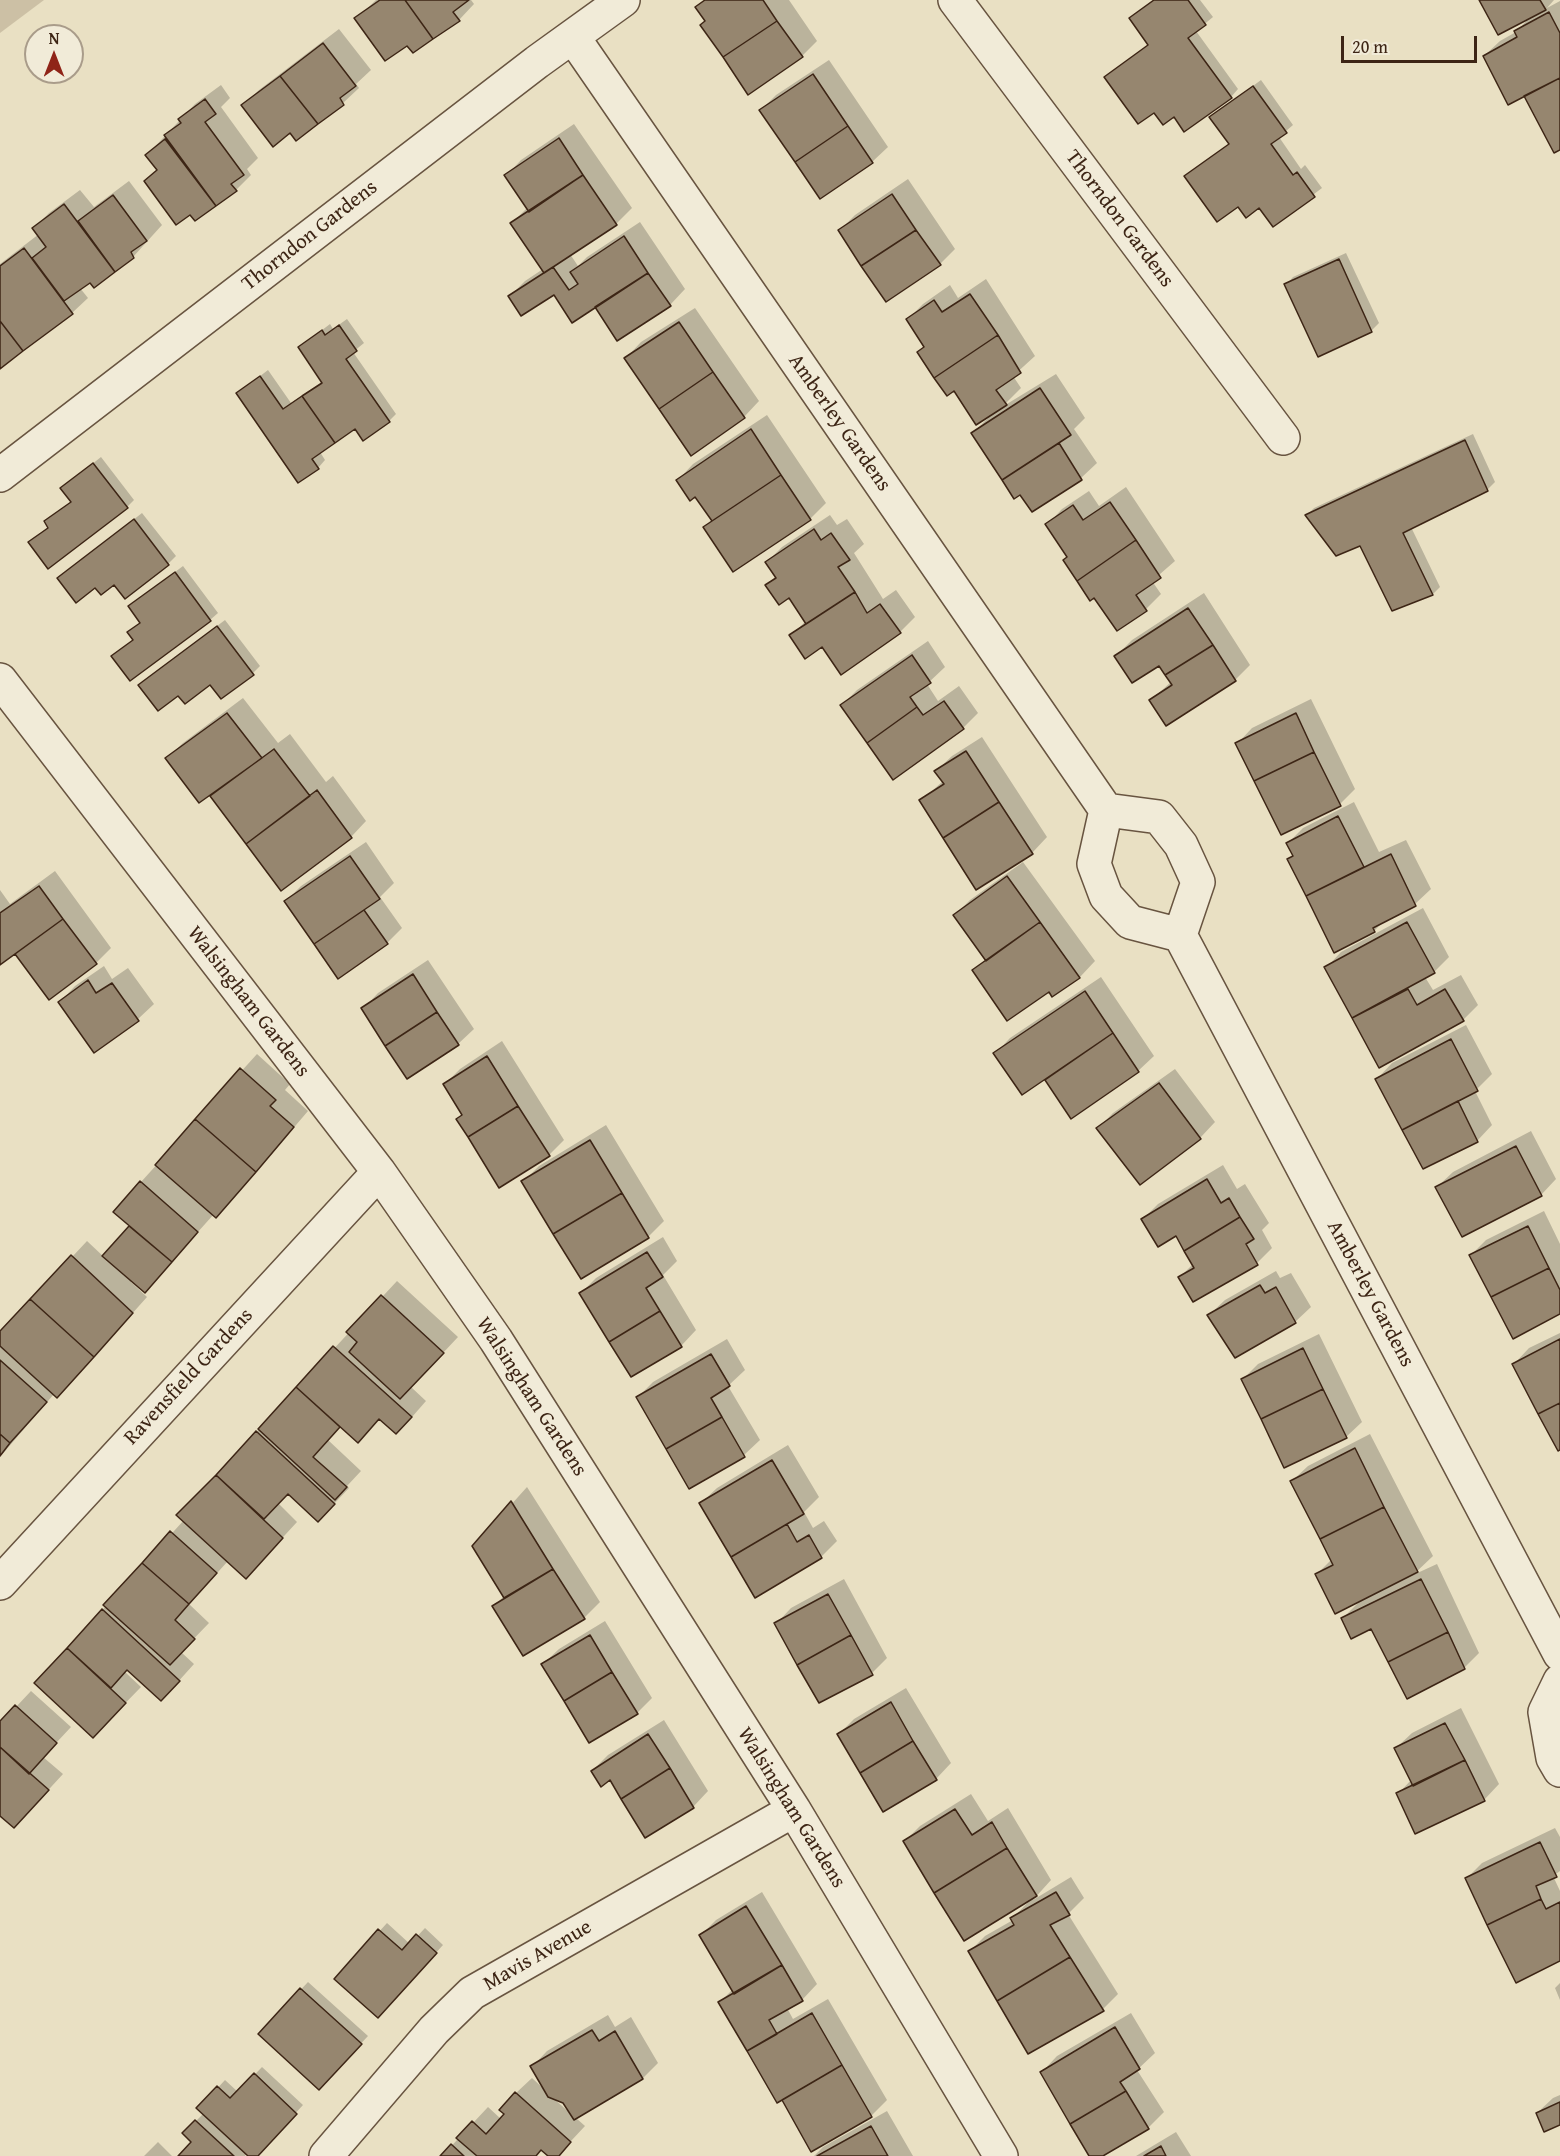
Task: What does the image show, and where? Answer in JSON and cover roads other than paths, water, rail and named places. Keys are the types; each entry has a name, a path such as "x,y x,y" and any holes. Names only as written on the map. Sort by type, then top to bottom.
{"street":[{"name":"Thorndon Gardens","path":"0,475 537,62 622,0"},
{"name":"Thorndon Gardens","path":"955,0 1283,438"},
{"name":"Amberley Gardens","path":"573,37 1106,810"},
{"name":"Walsingham Gardens","path":"0,680 379,1172 496,1340 794,1810 1001,2156"},
{"path":"1106,810 1159,817 1181,845 1198,882 1180,934 1130,922 1106,896 1094,864 1106,810"},
{"name":"Amberley Gardens","path":"1180,934 1560,1654"},
{"name":"Ravensfield Gardens","path":"0,1583 379,1172"},
{"path":"1560,1681 1545,1712 1553,1758 1560,1770"},
{"name":"Mavis Avenue","path":"326,2156 434,2030 472,1993 794,1810"}]}
